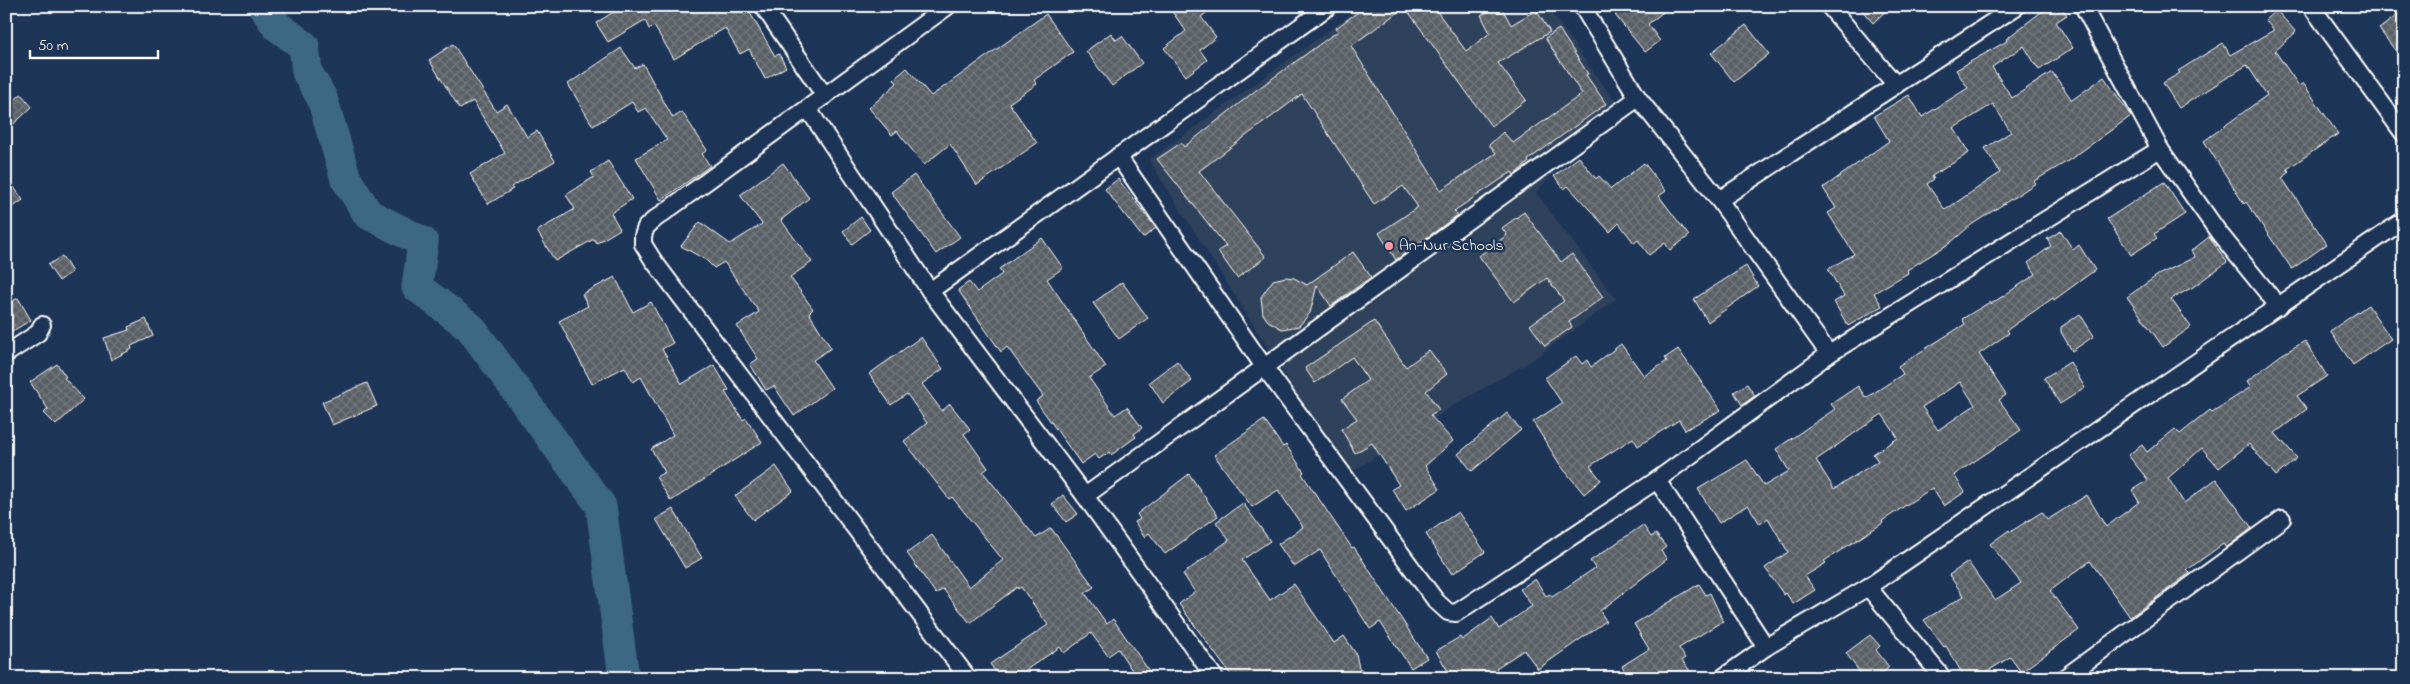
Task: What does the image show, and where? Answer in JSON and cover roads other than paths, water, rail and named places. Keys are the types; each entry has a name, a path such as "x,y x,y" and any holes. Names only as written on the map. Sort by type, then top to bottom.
{"street":[{"path":"762,6 825,96"},
{"path":"948,6 808,109 706,180 655,219 646,228 643,244 968,678"},
{"path":"930,291 1329,6"},
{"path":"1582,6 1638,98 1719,200 1829,354"},
{"path":"1829,6 1896,85"},
{"path":"1719,200 2017,6"},
{"path":"2083,6 2160,149 2219,233 2279,307"},
{"path":"2311,6 2404,134"},
{"path":"1085,496 1638,98"},
{"path":"808,109 930,291 1085,496 1215,678"},
{"path":"1118,156 1265,368 1436,601 1448,612 1456,613 1657,480 1829,354 2160,149"},
{"path":"1722,678 1766,648 1868,587 2404,220"},
{"path":"6,354 38,333 42,325"},
{"path":"1657,480 1766,648"},
{"path":"2064,678 2282,519"},
{"path":"1868,587 1943,678"}],"waterway":[{"path":"263,6 277,26 304,46 307,72 322,98 346,179 368,214 423,242 417,287 470,327 601,506 624,678"}],"place":[{"name":"An-Nur Schools","path":"1389,246"}]}
